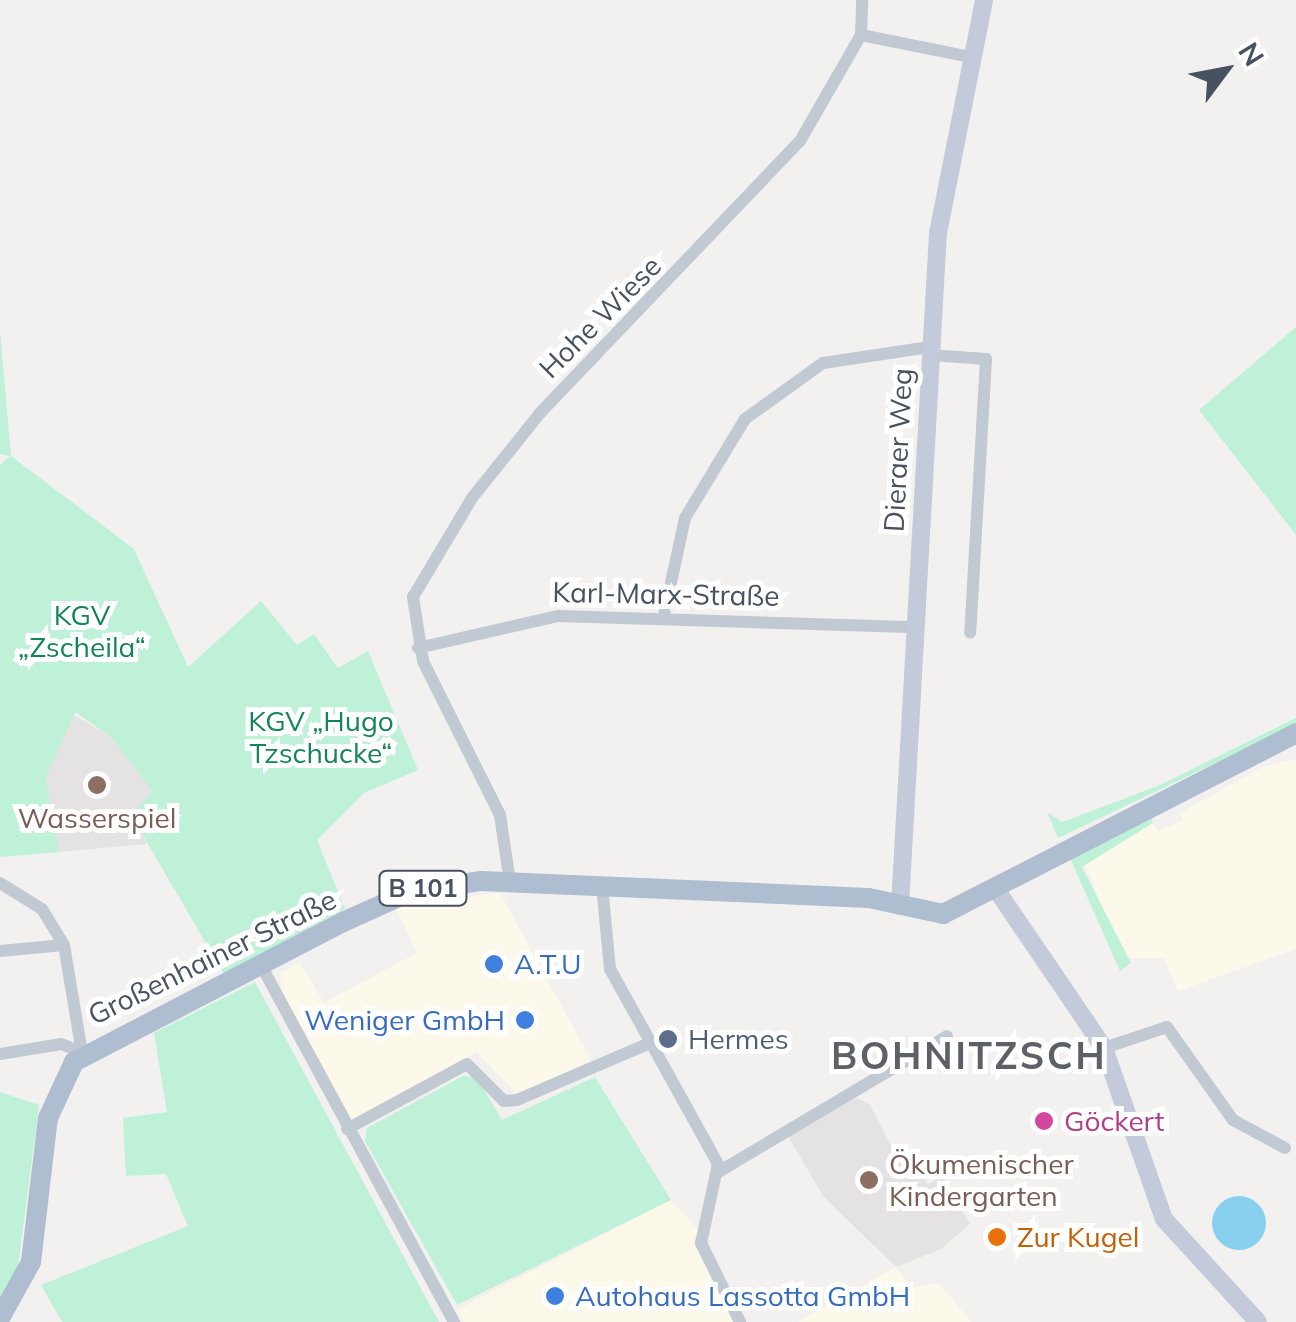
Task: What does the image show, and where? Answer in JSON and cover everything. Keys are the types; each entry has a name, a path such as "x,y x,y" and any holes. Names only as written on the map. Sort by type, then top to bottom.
{"main road":[{"name":"Dieraer Weg","path":"900,906 938,232 984,0"},
{"name":"B 101","path":"998,892 1058,848 1296,733"},
{"name":"Großenhainer Straße","path":"3,1318 33,1255 48,1118 82,1052 410,892 510,882 900,906 944,914 998,892"},
{"path":"998,892 1029,949 1104,1048 1164,1219 1258,1322"}],"street":[{"path":"862,0 862,35 975,58"},
{"name":"Hohe Wiese","path":"510,882 500,815 418,648 412,597 472,498 540,413 770,178 862,35"},
{"path":"664,615 685,518 745,419 823,363 930,351 986,359 970,633"},
{"name":"Karl-Marx-Straße","path":"418,648 524,620 664,615 916,627"},
{"path":"0,883 42,909 64,944 82,1052"},
{"path":"602,886 605,958 720,1171 702,1252 740,1322"},
{"path":"0,951 64,944"},
{"path":"262,967 346,1129 454,1322"},
{"path":"1104,1048 1167,1027 1233,1120 1285,1148"},
{"path":"720,1171 946,1036"},
{"path":"346,1129 467,1064 504,1101 517,1100 650,1043"},
{"path":"0,1054 61,1044 82,1052"}],"shaded area":[{"name":"Wasserspiel","path":"69,712 111,737 152,791 131,815 147,844 59,852 46,778"},
{"path":"1296,759 1296,949 1178,991 1164,958 1123,958 1083,859 1153,823 1158,831 1183,820 1180,813 1265,766"},
{"path":"500,893 591,1060 518,1095 477,1052 347,1122 282,1000 280,973 299,962 324,1003 417,953 395,906"},
{"name":"Ökumenischer Kindergarten","path":"853,1096 870,1105 899,1162 911,1159 928,1184 943,1176 970,1224 941,1249 896,1267 823,1196 788,1136"},
{"path":"671,1200 698,1230 693,1243 734,1322 464,1322 457,1310"},
{"path":"896,1267 911,1288 939,1283 971,1322 798,1322"}],"green space":[{"path":"1296,327 1296,535 1199,410"},
{"path":"0,330 11,456 134,549 188,667 261,601 297,645 314,634 338,668 368,651 418,770 364,793 317,840 345,909 225,976 131,815 152,791 111,737 75,712 46,778 59,852 0,857 0,465 10,456 0,454"},
{"path":"1296,718 1296,725 1058,838 1047,812 1062,822 1160,785"},
{"path":"1150,815 1153,823 1082,867 1131,963 1120,971 1070,858"},
{"path":"255,982 439,1322 62,1322 41,1285 188,1226 166,1174 126,1176 123,1118 167,1112 154,1033"},
{"path":"463,1076 477,1078 502,1120 595,1077 671,1200 457,1305 365,1141 367,1128"},
{"path":"0,1092 39,1105 17,1275 0,1306"}],"water":[{"path":"1239,1196 1258,1204 1266,1223 1258,1242 1239,1250 1220,1242 1212,1223 1220,1204"}],"place":[{"name":"Wasserspiel","path":"97,785"},
{"name":"A.T.U","path":"494,964"},
{"name":"Weniger GmbH","path":"525,1020"},
{"name":"Hermes","path":"668,1039"},
{"name":"Göckert","path":"1044,1121"},
{"name":"Ökumenischer Kindergarten","path":"869,1180"},
{"name":"Zur Kugel","path":"997,1237"},
{"name":"Autohaus Lassotta GmbH","path":"555,1296"}],"district":[{"name":"BOHNITZSCH","path":"969,1056"}],"park label":[{"name":"KGV „Zscheila“","path":"82,631"},
{"name":"KGV „Hugo Tzschucke“","path":"321,737"}]}
